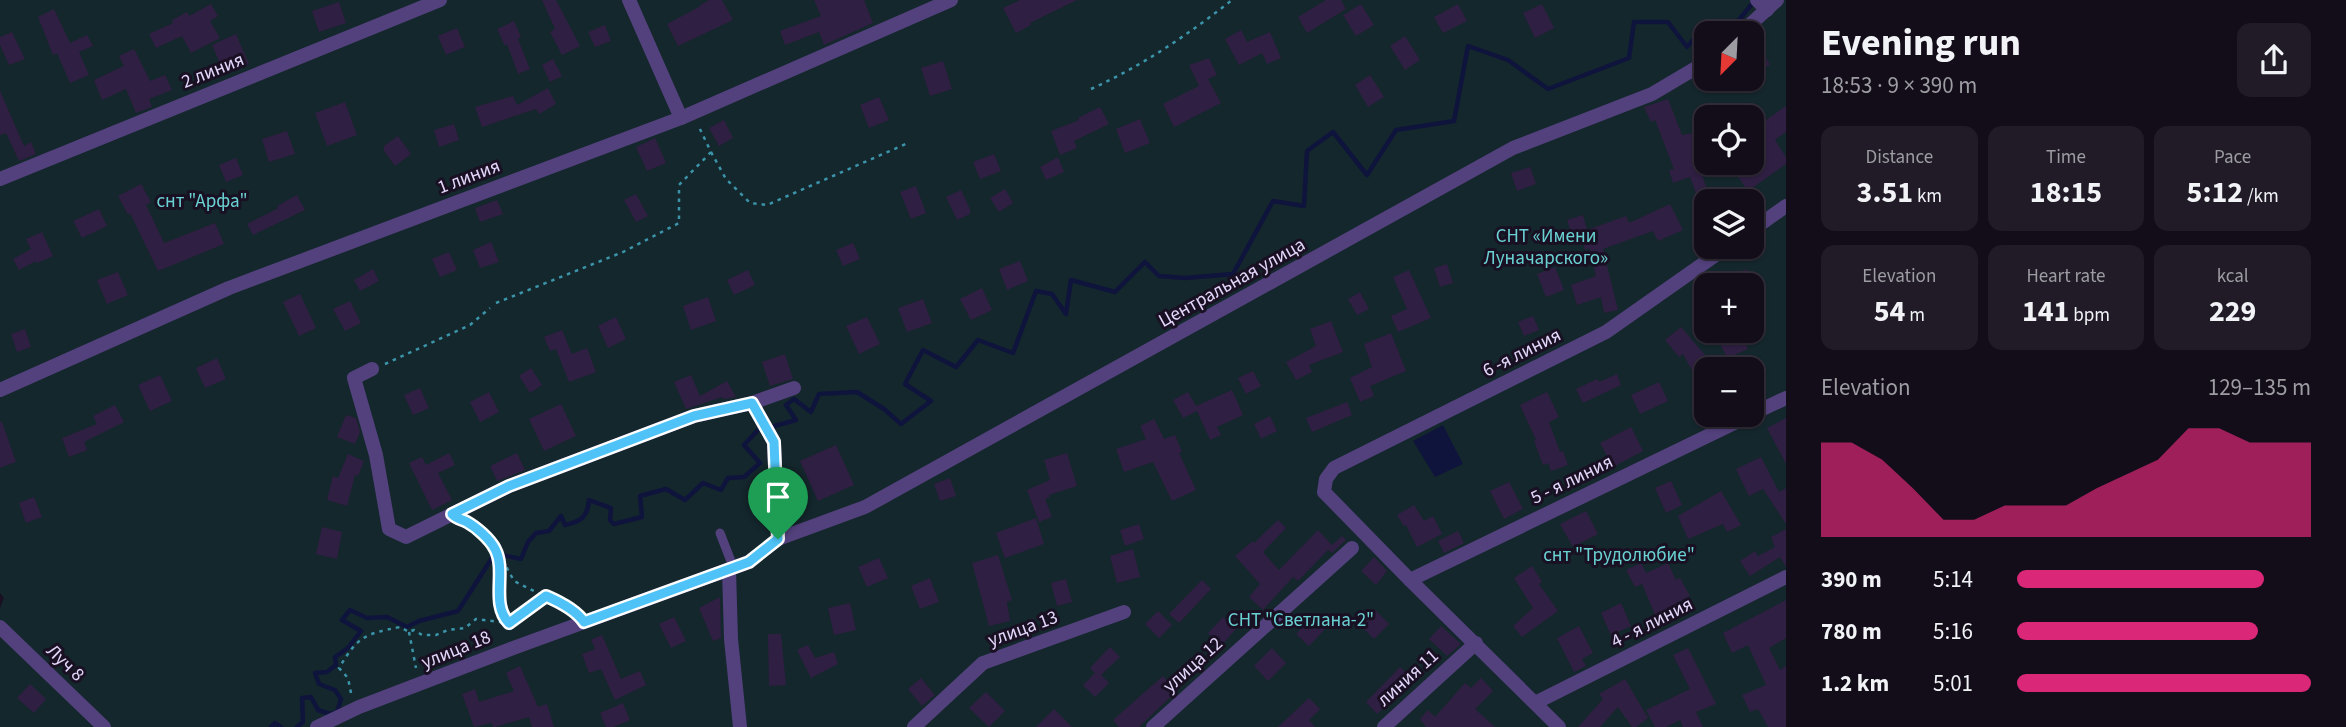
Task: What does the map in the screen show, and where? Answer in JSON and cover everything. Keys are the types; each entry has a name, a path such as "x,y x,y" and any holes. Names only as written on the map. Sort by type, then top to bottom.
{"street":[{"name":"2 линия","path":"0,179 440,0"},
{"path":"629,0 687,115"},
{"name":"1 линия","path":"0,390 229,288 687,115 951,0"},
{"path":"1752,21 1767,4"},
{"name":"Центральная улица","path":"752,403 774,442 778,539 865,507 1513,148 1651,94 1694,69"},
{"path":"1764,222 1786,206"},
{"name":"6 -я линия","path":"1410,580 1324,492 1326,479 1334,468 1606,332 1710,259"},
{"path":"372,369 354,378 376,455 389,529 406,537 509,486 694,416 752,403 794,388"},
{"name":"5 - я линия","path":"1764,408 1786,398"},
{"name":"5 - я линия","path":"1410,580 1724,427"},
{"name":"улица 12","path":"1153,727 1352,548"},
{"name":"улица 18","path":"317,727 354,709 518,646 749,562"},
{"path":"731,570 731,639 740,727"},
{"name":"4 - я линия","path":"1535,703 1786,577"},
{"path":"1410,580 1559,727"},
{"name":"улица 13","path":"914,727 983,663 1124,612"},
{"name":"Луч 8","path":"0,627 104,727"},
{"name":"линия 11","path":"1384,727 1476,643"}],"lane":[{"path":"720,533 731,570"}],"path":[{"path":"1091,89 1121,75 1186,35 1232,0"},
{"path":"687,115 726,178 750,203 768,205 908,143"},
{"path":"495,303 623,252 679,223 679,185 711,152"},
{"path":"372,369 470,325 490,308"},
{"path":"452,514 476,528 494,546 514,581 569,608 583,618 584,622"},
{"path":"499,558 499,600 503,618 509,623 518,646"},
{"path":"354,709 348,678 339,668 352,646 373,633 400,627 422,635 436,635 465,628 476,620 509,623 546,596"},
{"path":"409,632 419,685"}],"green space":[{"path":"0,0 1786,0 1786,727 0,727 0,608 4,598 0,593"}],"shaded area":[{"path":"1443,425 1463,464 1435,477 1413,441"}],"building":[{"path":"542,0 556,0 580,46 562,55 550,32 555,29"},
{"path":"709,0 722,0 733,20 678,46 667,24"},
{"path":"814,0 864,0 873,23 824,45 819,32 785,45 780,31 821,16"},
{"path":"1020,0 1077,0 1030,23 1031,25 1016,33 1003,8"},
{"path":"1326,0 1341,0 1346,9 1307,33 1298,17"},
{"path":"339,2 346,23 319,32 312,11"},
{"path":"211,4 218,16 210,21 220,38 191,53 182,36 156,48 149,34 173,23 172,20 187,12 189,16"},
{"path":"1361,4 1374,25 1356,36 1343,15"},
{"path":"1458,4 1467,21 1443,33 1434,17"},
{"path":"1542,4 1554,28 1535,38 1523,13"},
{"path":"54,9 70,43 87,35 93,46 79,52 89,75 70,83 57,53 53,55 38,17"},
{"path":"514,21 530,69 518,74 507,44 505,46 497,29"},
{"path":"605,25 611,41 595,47 588,32"},
{"path":"457,28 465,47 446,55 438,36"},
{"path":"1241,30 1247,42 1270,32 1281,58 1267,64 1262,53 1239,65 1225,39"},
{"path":"12,32 25,59 9,65 0,45 0,37"},
{"path":"236,34 249,64 225,75 212,45"},
{"path":"1405,36 1420,60 1405,70 1390,46"},
{"path":"134,49 150,81 165,75 172,90 149,99 152,107 136,113 126,89 102,100 94,80 124,66 119,56"},
{"path":"1764,54 1770,65 1764,68"},
{"path":"1209,58 1217,75 1208,79 1221,103 1174,127 1163,104 1199,86 1189,65"},
{"path":"553,59 562,76 550,82 542,65"},
{"path":"943,61 952,89 930,96 921,68"},
{"path":"1370,75 1384,97 1368,107 1355,85"},
{"path":"548,88 556,104 539,114 536,109 482,127 475,107 513,96 517,105"},
{"path":"0,91 24,146 31,142 36,154 19,161 6,133 0,135"},
{"path":"879,97 889,120 869,128 860,105"},
{"path":"1668,99 1682,135 1694,133 1694,175 1702,175 1707,189 1694,189 1690,177 1673,183 1669,170 1674,169 1655,120 1651,122 1644,107"},
{"path":"345,102 357,135 327,146 315,113"},
{"path":"1786,106 1786,132 1775,140 1786,157 1786,164 1751,189 1747,189 1738,177 1764,175 1764,121"},
{"path":"1100,107 1109,124 1074,141 1077,148 1060,155 1051,131 1079,120 1078,118"},
{"path":"1140,119 1150,143 1125,153 1116,129"},
{"path":"724,120 733,138 719,146 709,128"},
{"path":"454,124 459,140 439,147 434,130"},
{"path":"287,131 295,154 269,162 262,139"},
{"path":"398,136 411,154 395,166 384,151 384,146"},
{"path":"655,138 666,163 647,171 636,147"},
{"path":"994,154 1001,171 980,179 973,162"},
{"path":"1058,157 1064,172 1046,180 1040,167"},
{"path":"236,158 243,175 226,182 219,165"},
{"path":"1530,167 1536,184 1517,191 1511,173"},
{"path":"141,184 151,202 146,205 164,243 215,223 224,244 158,271 130,213 128,215 118,196"},
{"path":"916,186 926,213 911,219 900,192"},
{"path":"1005,189 1013,203 999,212 990,198"},
{"path":"961,190 970,214 957,220 946,197"},
{"path":"636,194 648,216 636,222 624,200"},
{"path":"297,195 305,210 253,235 247,224 279,208 277,206"},
{"path":"497,200 503,214 480,222 475,208"},
{"path":"1670,204 1683,230 1658,241 1653,231 1603,249 1618,310 1604,313 1601,297 1577,305 1571,285 1596,276 1589,248 1585,250 1581,236 1573,239 1567,220 1583,215 1587,230 1626,216 1629,223"},
{"path":"99,209 107,226 82,238 73,221"},
{"path":"42,232 53,256 19,270 13,259 31,249 26,239"},
{"path":"491,242 499,262 480,268 473,250"},
{"path":"853,243 860,259 843,266 836,250"},
{"path":"449,252 457,270 440,277 432,259"},
{"path":"1020,261 1028,281 1007,290 999,269"},
{"path":"1447,264 1453,283 1440,287 1434,268"},
{"path":"1555,267 1564,290 1546,297 1537,274"},
{"path":"373,269 379,281 360,291 354,280"},
{"path":"748,270 755,285 734,295 727,280"},
{"path":"1409,270 1431,318 1398,332 1391,316 1407,309 1393,277"},
{"path":"118,272 128,295 107,304 97,280"},
{"path":"982,288 992,310 971,320 960,299"},
{"path":"1360,292 1369,309 1357,315 1348,299"},
{"path":"300,294 316,328 299,336 283,302"},
{"path":"708,297 716,321 691,330 683,306"},
{"path":"923,299 932,323 907,332 898,308"},
{"path":"350,301 361,323 345,331 333,309"},
{"path":"1533,316 1539,330 1524,336 1518,322"},
{"path":"616,317 626,339 608,348 598,326"},
{"path":"867,317 880,344 859,354 846,326"},
{"path":"1331,321 1343,352 1309,365 1312,372 1296,380 1286,362 1316,346 1310,329"},
{"path":"1681,327 1707,357 1694,357 1694,374 1683,354 1679,357 1665,340"},
{"path":"25,329 31,347 17,352 11,334"},
{"path":"562,330 572,354 587,348 596,372 569,382 556,349 550,351 544,337"},
{"path":"1391,333 1406,371 1370,386 1374,396 1360,402 1350,378 1372,367 1364,344"},
{"path":"1720,343 1745,343 1748,349 1727,357"},
{"path":"785,354 793,379 770,386 762,362"},
{"path":"217,358 226,379 205,388 196,368"},
{"path":"531,368 542,385 530,393 519,376"},
{"path":"1253,371 1261,386 1246,394 1238,378"},
{"path":"1617,374 1621,385 1583,403 1576,389 1597,379 1599,382"},
{"path":"160,375 172,401 150,411 138,385"},
{"path":"691,375 700,396 727,381 736,397 722,397 686,409 674,382"},
{"path":"1659,382 1668,401 1640,414 1631,395"},
{"path":"420,388 429,408 413,415 404,395"},
{"path":"1232,390 1243,415 1217,427 1221,435 1210,440 1197,411 1183,418 1173,400 1188,392 1196,406"},
{"path":"489,392 499,412 480,422 470,402"},
{"path":"1547,392 1559,417 1549,422 1568,465 1551,471 1548,463 1543,465 1534,441 1536,440 1520,405"},
{"path":"1347,402 1352,415 1312,432 1306,418"},
{"path":"561,404 576,436 544,451 529,419"},
{"path":"115,405 124,422 84,442 87,450 69,457 62,438 97,424 93,416"},
{"path":"346,415 356,418 360,432 355,444 337,437"},
{"path":"1270,416 1277,431 1261,439 1254,424"},
{"path":"1786,418 1786,464 1767,428"},
{"path":"1154,419 1164,439 1175,435 1182,452 1179,453 1196,490 1172,501 1153,462 1124,472 1116,449 1146,439 1140,426"},
{"path":"0,422 16,462 0,468"},
{"path":"1631,427 1643,451 1613,467 1600,443"},
{"path":"836,445 854,485 818,501 800,461"},
{"path":"449,453 455,465 438,473 452,500 432,510 409,463 422,457 426,465"},
{"path":"517,453 525,470 497,481 490,466"},
{"path":"1067,453 1077,486 1049,495 1050,497 1045,499 1052,517 1039,522 1027,490 1050,480 1044,460"},
{"path":"348,454 364,461 358,476 355,475 347,506 327,500 333,476 338,478"},
{"path":"1761,457 1779,492 1786,488 1786,524 1763,489 1749,496 1736,469"},
{"path":"950,478 956,496 940,501 934,484"},
{"path":"1671,481 1682,505 1666,513 1655,488"},
{"path":"1509,482 1523,509 1504,519 1490,491"},
{"path":"1721,491 1741,525 1727,532 1723,524 1688,539 1678,516"},
{"path":"34,497 42,517 26,523 19,503"},
{"path":"1414,505 1424,521 1433,516 1442,534 1417,547 1406,525 1404,526 1397,515"},
{"path":"1586,511 1598,534 1573,547 1560,524"},
{"path":"1036,518 1044,544 1005,558 996,533"},
{"path":"1278,520 1286,528 1263,552 1279,570 1318,530 1332,545 1342,536 1346,540 1332,553 1328,550 1298,581 1293,577 1263,610 1249,597 1260,584 1235,556 1253,541 1254,543"},
{"path":"1139,524 1144,539 1125,546 1120,530"},
{"path":"322,527 342,532 337,559 316,554"},
{"path":"1786,529 1786,567 1780,557 1750,576 1740,561 1755,551 1758,556 1775,547 1771,537"},
{"path":"1458,531 1464,543 1444,553 1438,541"},
{"path":"1133,549 1140,577 1117,583 1110,556"},
{"path":"998,555 1012,600 1007,602 1010,621 989,626 972,563"},
{"path":"1374,557 1387,571 1376,585 1361,571"},
{"path":"879,558 888,578 867,587 858,567"},
{"path":"1641,563 1646,573 1668,563 1676,580 1680,578 1690,596 1676,603 1677,606 1655,615 1642,584 1635,587 1626,570"},
{"path":"1532,566 1542,582 1539,584 1558,611 1522,637 1513,626 1533,608 1514,578"},
{"path":"930,578 939,602 920,609 911,586"},
{"path":"1066,579 1072,602 1057,606 1051,583"},
{"path":"1202,580 1211,589 1179,623 1169,614"},
{"path":"720,597 721,638 713,641 699,608"},
{"path":"1786,600 1786,638 1769,648 1780,670 1786,666 1786,727 1768,727 1758,709 1750,712 1742,695 1766,685 1748,645 1732,653 1723,633"},
{"path":"850,603 856,630 834,635 828,608"},
{"path":"1621,603 1631,626 1611,635 1601,613"},
{"path":"1374,609 1389,624 1374,639 1359,624"},
{"path":"1158,611 1172,625 1159,638 1145,624"},
{"path":"1315,615 1327,627 1309,646 1296,634"},
{"path":"674,617 686,641 671,648 659,624"},
{"path":"1223,617 1236,629 1221,646 1208,633"},
{"path":"1441,626 1461,644 1447,656 1429,639"},
{"path":"1579,626 1593,653 1582,659 1586,666 1574,672 1557,638"},
{"path":"768,634 781,634 786,685 769,686"},
{"path":"602,635 621,679 640,671 646,685 615,700 601,669 589,673 582,654 595,649 591,640"},
{"path":"808,645 815,658 834,652 838,664 811,678 797,650"},
{"path":"1110,647 1120,657 1101,675 1109,683 1095,697 1083,685 1095,673 1090,668"},
{"path":"1272,648 1286,663 1268,681 1254,666"},
{"path":"1688,648 1716,704 1696,712 1703,727 1683,727 1680,720 1666,727 1655,727 1646,710 1690,689 1673,655"},
{"path":"520,666 538,707 547,704 554,727 532,727 529,717 495,727 492,723 474,727 462,694 475,689 479,702 514,691 506,673"},
{"path":"1400,667 1414,680 1377,714 1366,702"},
{"path":"1163,676 1177,691 1139,727 1119,727 1113,720"},
{"path":"921,678 935,695 922,706 908,689"},
{"path":"1481,678 1493,691 1475,709 1495,727 1426,727 1420,719 1428,710 1435,717 1465,683 1471,688"},
{"path":"1625,679 1648,718 1632,727 1618,707 1600,727 1578,727 1603,699 1599,694"},
{"path":"30,684 46,699 34,713 17,698"},
{"path":"986,692 1005,711 989,727 969,708"},
{"path":"1309,698 1320,709 1309,720 1315,727 1278,727"},
{"path":"623,703 630,720 614,727 606,727 600,713"},
{"path":"1054,709 1072,727 1036,727"}],"waterway":[{"path":"771,427 796,420 786,405 794,399 811,412 819,394 857,392 884,409 901,424 931,401 905,384 923,350 956,367 978,340 1013,353 1036,291 1052,294 1066,314 1071,280 1115,292 1145,262 1159,276 1185,278 1233,274 1273,201 1304,206 1307,151 1333,132 1367,175 1396,130 1454,121 1468,46 1508,60 1548,89 1629,58 1634,22 1668,22 1687,47 1706,25 1735,25 1755,0"},
{"path":"297,727 303,722 302,698 311,697 318,710 330,714 337,712 341,699 335,690 319,684 315,673 327,672 336,665 335,657 348,648 361,631 342,620 350,610 367,618 387,617 407,627 419,621 458,611 492,558 502,555 521,559 528,542 536,533 549,531 561,516 565,525 579,520 585,515 589,500 611,508 610,520 614,524 642,517 640,496 666,489 685,500 703,483 721,490 728,478 744,477 760,463 744,445 757,431"},
{"path":"271,727 275,723 281,727"}],"route":[{"path":"752,403 774,442 778,539 749,562 584,622 583,618 569,608 546,596 509,623 503,618 499,600 500,561 494,546 476,528 452,514 509,486 694,416 752,403"}],"park label":[{"name":"снт \"Арфа\"","path":"202,201"},
{"name":"СНТ «Имени Луначарского»","path":"1546,247"},
{"name":"снт \"Трудолюбие\"","path":"1619,555"},
{"name":"СНТ \"Светлана-2\"","path":"1301,620"}]}
